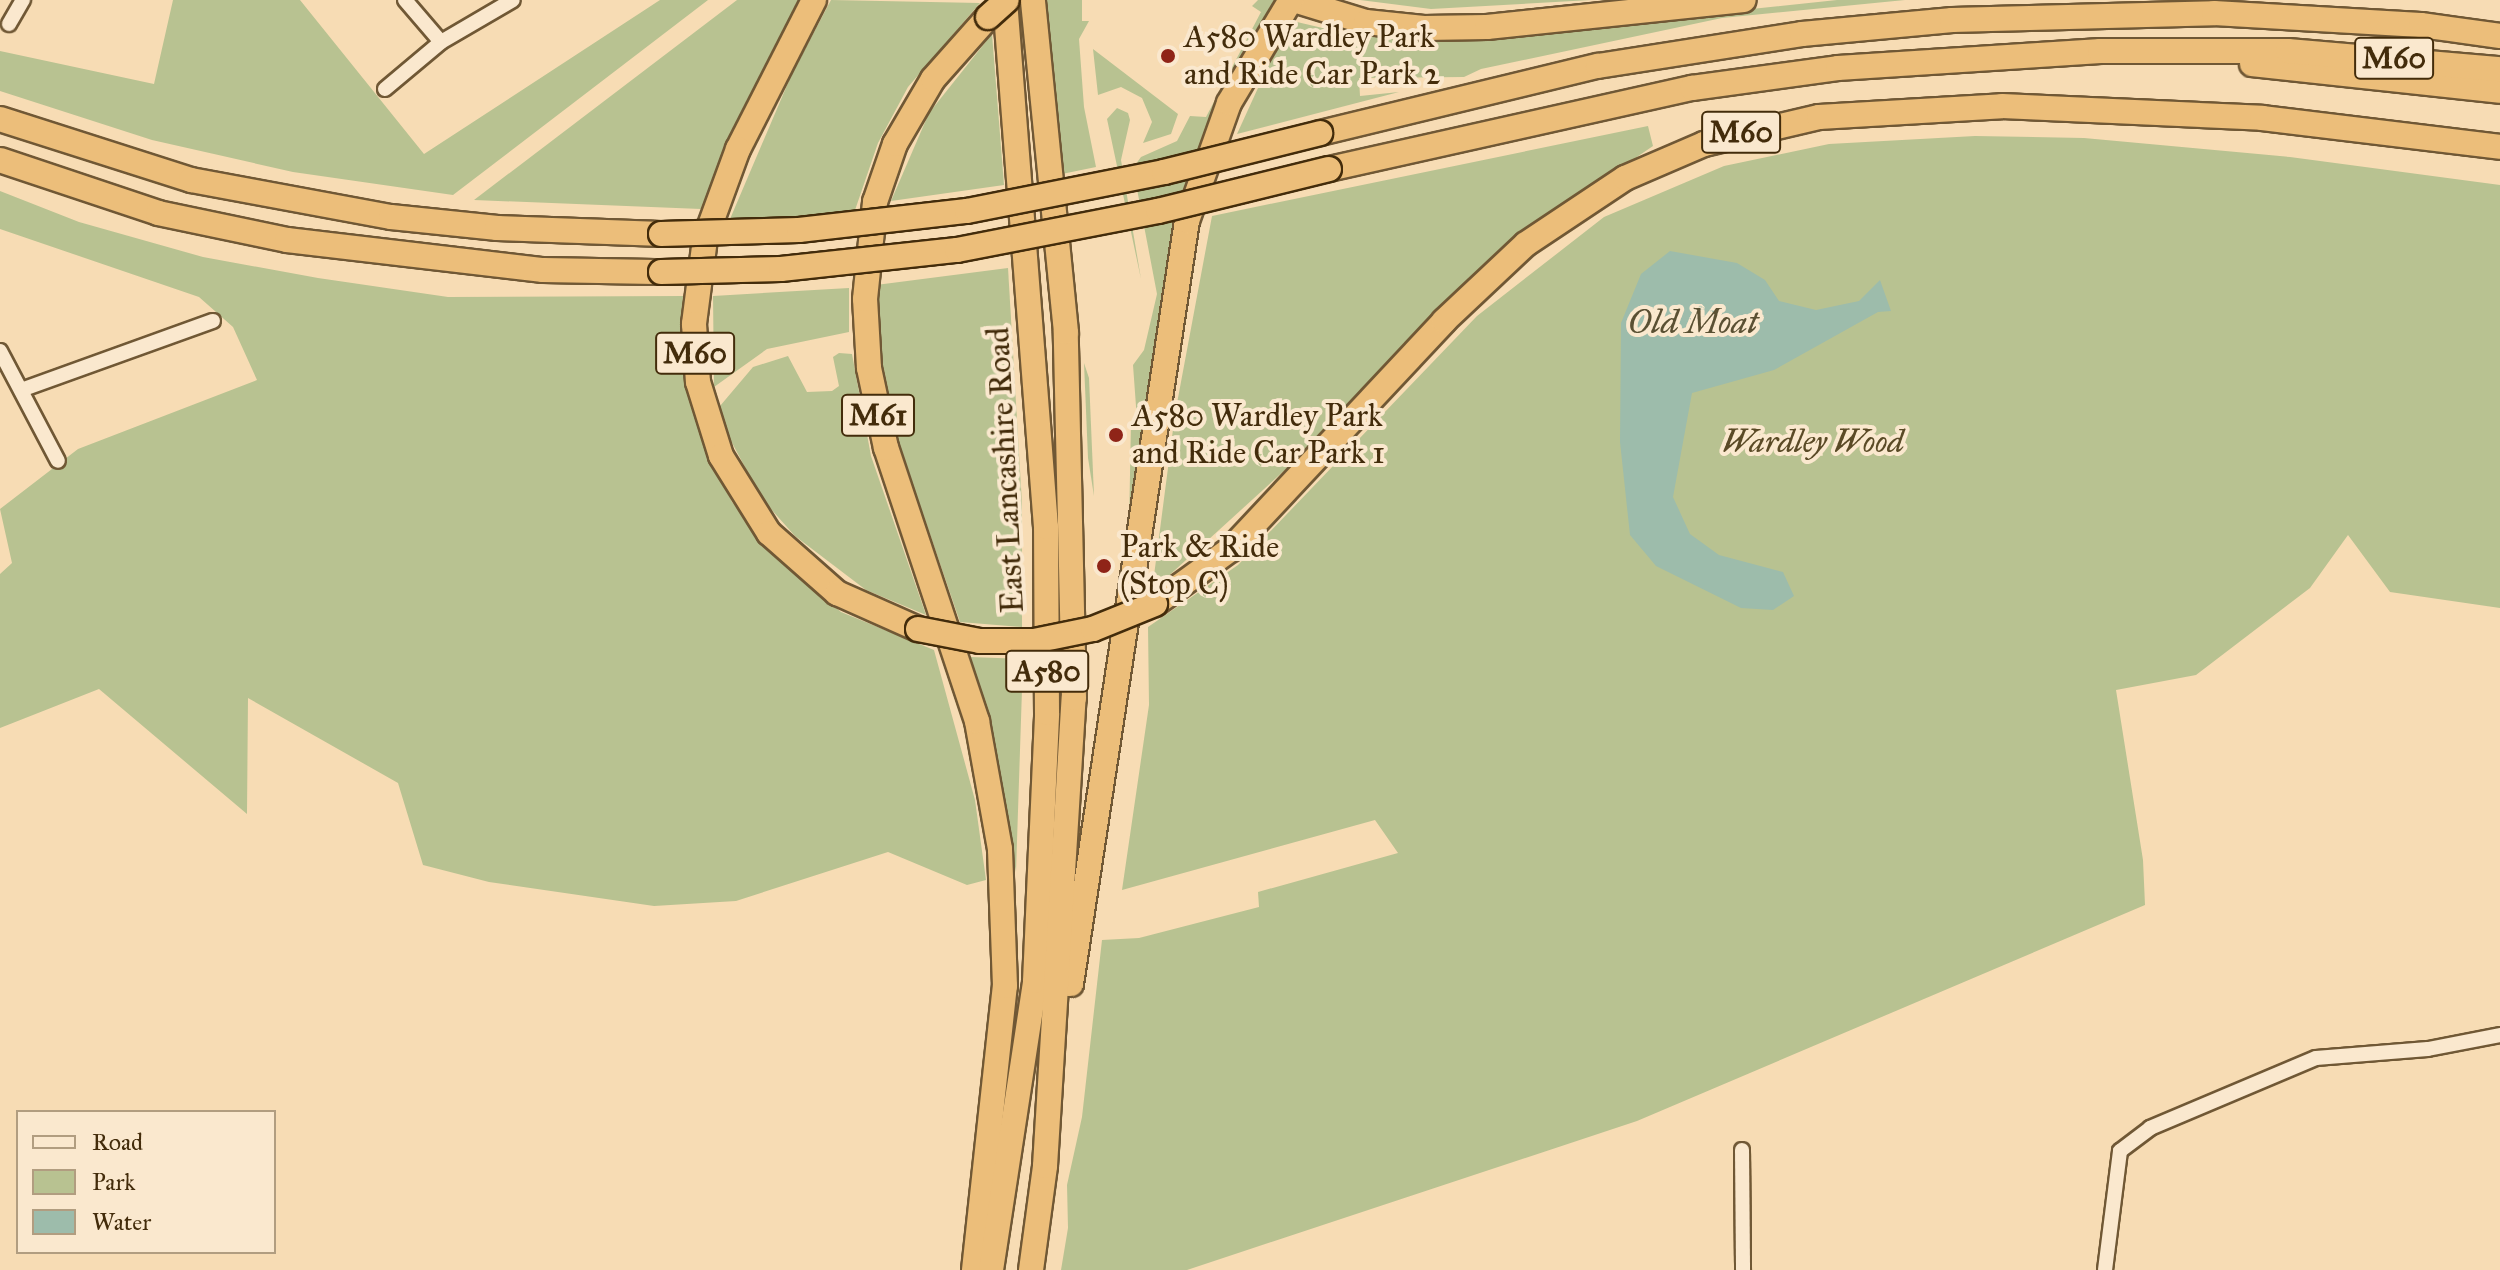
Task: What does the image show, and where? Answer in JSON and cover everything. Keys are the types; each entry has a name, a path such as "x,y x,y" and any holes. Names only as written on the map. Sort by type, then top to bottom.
{"highway":[{"name":"M60","path":"814,0 738,149 705,239 694,324 698,382 721,456 769,533 837,593 918,629 980,641 1034,641 1093,629 1155,604 1231,549 1444,321 1526,244 1625,178 1704,144 1834,115 2002,106 2262,118 2500,147"},
{"name":"East Lancashire Road","path":"1031,1270 1045,1166 1074,651 1066,332 1033,0"},
{"path":"1293,0 1322,11 1395,25 1487,27 1744,0"},
{"name":"A580","path":"1045,1166 1102,760 1187,221 1229,103 1293,0"},
{"name":"East Lancashire Road","path":"991,1270 1035,981 1047,713 1046,527 1000,6"},
{"name":"M61","path":"974,1270 1005,986 998,832 973,709 886,448 869,368 865,311 869,234 895,144 933,79 1000,6"},
{"name":"M60","path":"0,119 191,180 391,217 497,228 661,234 799,230 967,211 1164,172 1598,66 1802,34 1952,20 2214,13 2421,25 2500,36"},
{"name":"M60","path":"0,160 158,213 287,240 543,270 661,272 781,269 957,250 1085,227 1692,88 1950,59 2184,52 2288,51 2500,69"},
{"name":"M60","path":"2184,52 2268,67 2500,91"},
{"path":"1074,651 1102,760"}],"street":[{"path":"9,24 23,0"},
{"path":"405,0 441,42"},
{"path":"385,89 441,42 513,0"},
{"path":"21,390 213,321"},
{"path":"0,351 58,461"},
{"path":"2105,1270 2120,1151 2150,1128 2316,1058 2428,1049 2500,1035"},
{"path":"1742,1150 1743,1270"}],"green space":[{"path":"173,0 300,0 424,154 660,0 708,0 453,195 293,172 152,140 0,91 0,51 154,84"},
{"path":"737,0 799,0 761,73 701,209 474,200"},
{"path":"831,0 980,3 908,87 878,143 853,216 730,219 791,76"},
{"path":"1041,0 1082,0 1082,21 1089,21 1079,39 1084,107 1096,167 1057,175"},
{"path":"1258,0 1276,0 1247,43 1205,131 1174,246 1129,527 1131,421 1137,420 1133,365 1144,350 1157,294 1133,168 1141,157 1177,141 1190,116 1206,117 1261,12 1252,6"},
{"path":"1360,0 1591,0 1431,9"},
{"path":"1837,0 1905,0 1722,18 1481,69 1464,77 1359,78 1360,96 1399,92 1237,134 1273,55 1297,22 1344,33 1402,37 1571,28"},
{"path":"992,34 1004,185 891,201 929,113"},
{"path":"1093,49 1178,114 1171,134 1143,143 1152,122 1142,98 1121,87 1098,95"},
{"path":"1117,108 1128,113 1130,120 1121,160 1141,279 1107,119"},
{"path":"1648,126 1653,146 1503,248 1308,449 1152,591 1175,414 1212,216"},
{"name":"Wardley Wood","path":"1975,136 2084,138 2290,157 2500,185 2500,608 2390,592 2348,535 2310,588 2196,675 2116,690 2143,860 2145,905 1637,1121 1187,1270 1061,1270 1068,1228 1067,1185 1082,1117 1102,940 1139,938 1259,907 1258,892 1398,853 1375,820 1122,890 1149,705 1148,627 1238,565 1477,316 1604,217 1724,166 1829,144"},
{"path":"0,191 79,222 203,257 318,278 448,297 685,296 687,385 704,444 732,502 771,551 841,612 934,650 975,800 986,880 967,885 888,852 736,901 654,906 489,882 423,865 398,783 248,698 247,814 99,689 0,728 0,574 12,563 0,509 78,449 257,380 233,327 199,297 0,229"},
{"path":"1008,268 1022,504 1022,627 960,622 895,432 879,348 876,285"},
{"path":"849,288 849,332 767,349 714,387 713,296"},
{"path":"839,353 852,354 871,456 926,615 866,590 795,536 762,499 730,439 720,406 753,367 788,356 807,392 832,391 839,386 833,357"},
{"path":"1084,363 1089,378 1094,496 1088,458"},
{"path":"970,657 1023,659 1016,872 995,756"}],"water":[{"name":"Old Moat","path":"1670,251 1737,263 1765,280 1779,301 1816,310 1859,301 1880,280 1891,311 1878,312 1774,370 1692,393 1673,497 1690,534 1719,555 1783,572 1794,596 1773,610 1741,608 1656,566 1630,535 1620,442 1621,323 1641,274"}],"place":[{"name":"A580 Wardley Park and Ride Car Park 2","path":"1168,56"},
{"name":"A580 Wardley Park and Ride Car Park 1","path":"1116,435"},
{"name":"Park & Ride (Stop C)","path":"1104,566"}]}
